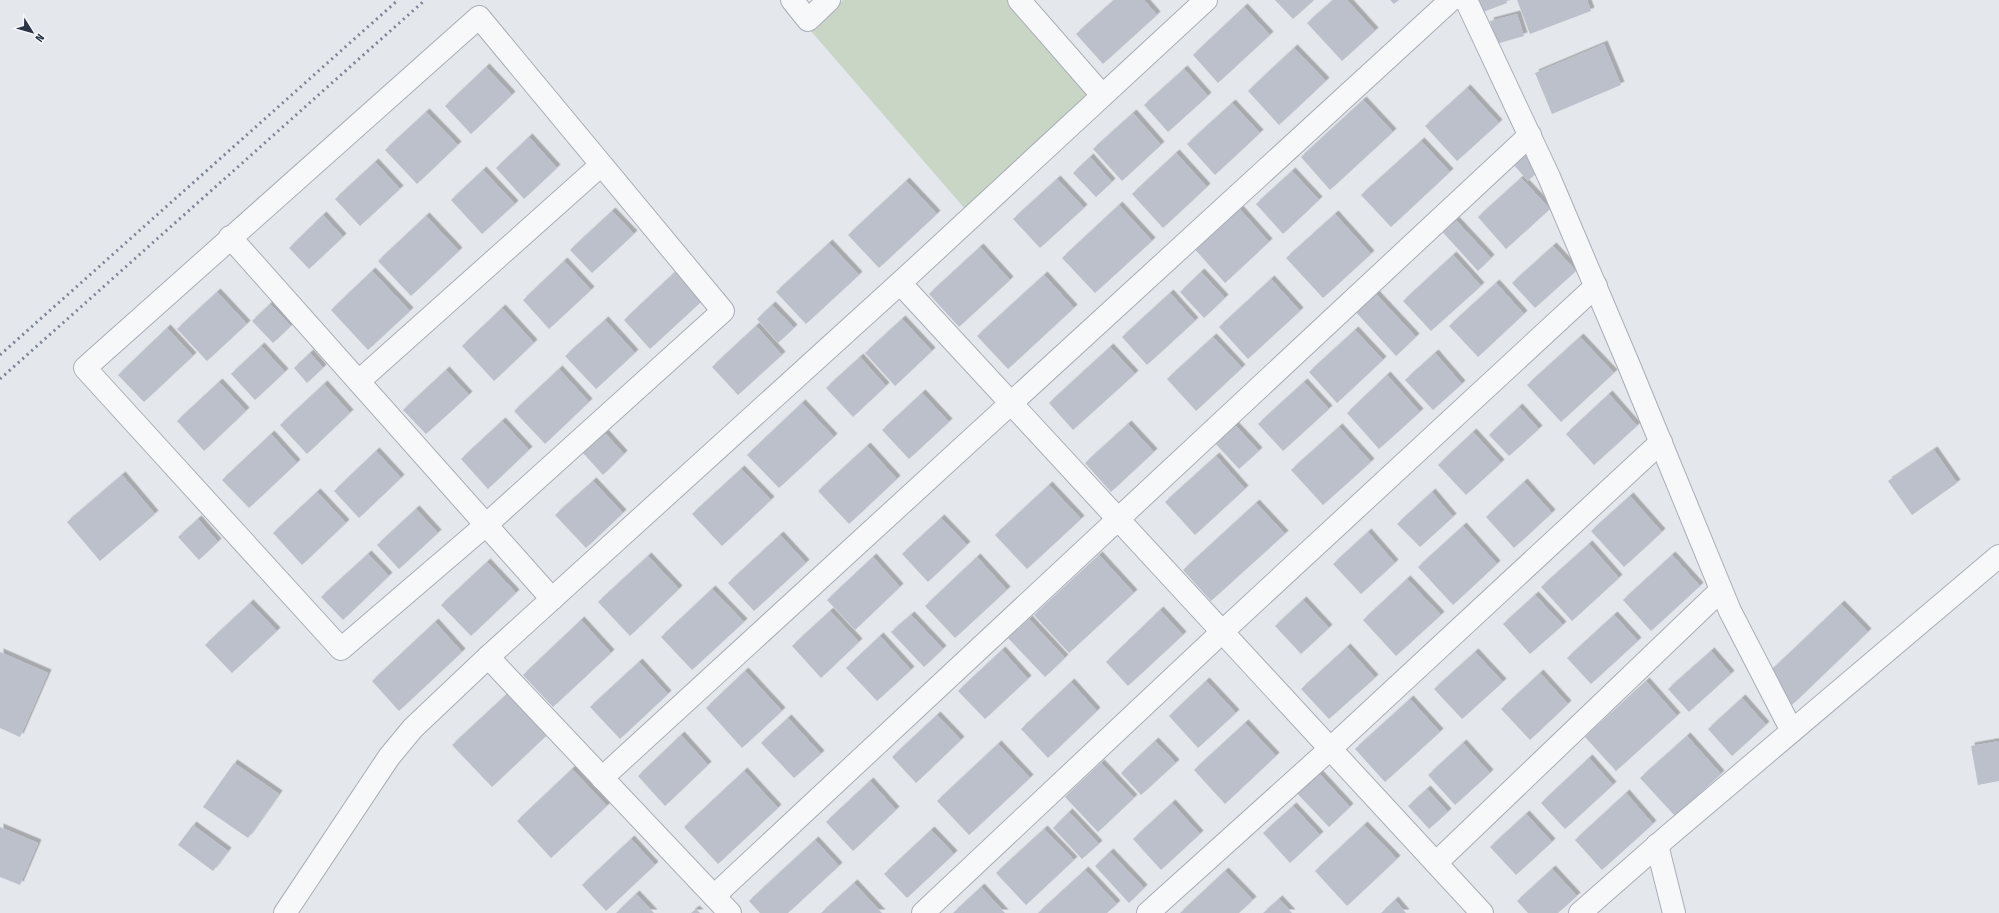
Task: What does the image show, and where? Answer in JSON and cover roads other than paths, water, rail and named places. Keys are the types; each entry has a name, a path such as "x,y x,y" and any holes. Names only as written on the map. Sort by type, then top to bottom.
{"street":[{"path":"792,0 808,20 830,0"},
{"path":"1019,0 1102,95"},
{"path":"285,913 389,757 413,728 488,657 900,283 1206,0"},
{"path":"602,778 1451,0"},
{"path":"1466,0 1530,135 1596,286 1730,611 1792,731"},
{"path":"479,17 723,311 487,524 340,649 85,368 230,237 479,17"},
{"path":"714,896 1530,135"},
{"path":"359,381 601,165"},
{"path":"230,237 487,524 552,599"},
{"path":"900,283 1482,913"},
{"path":"924,913 1222,632 1596,286"},
{"path":"1153,912 1661,442"},
{"path":"1580,913 1657,845 1999,556"},
{"path":"1436,863 1722,590"},
{"path":"488,657 730,913"},
{"path":"1657,845 1674,913"}],"railway":[{"path":"0,355 398,0"},
{"path":"0,379 425,0"}]}
